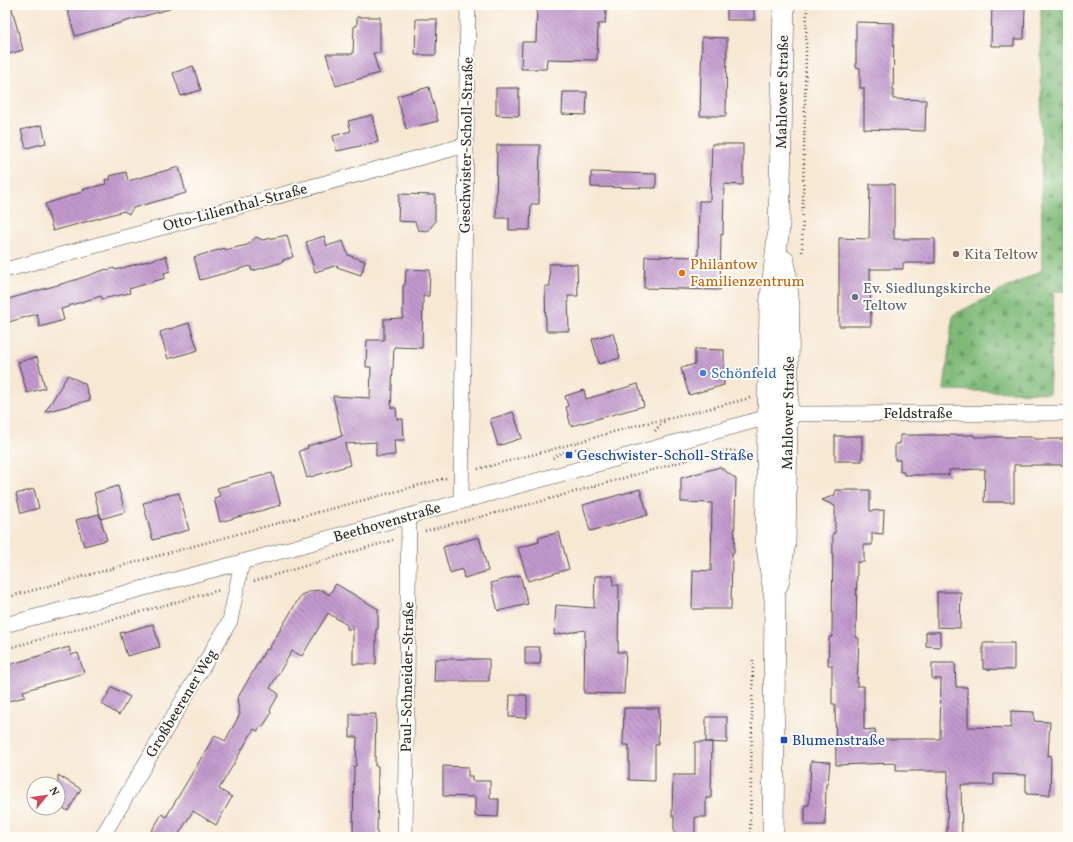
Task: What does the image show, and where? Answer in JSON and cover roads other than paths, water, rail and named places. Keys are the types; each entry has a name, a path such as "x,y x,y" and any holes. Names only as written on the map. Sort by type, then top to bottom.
{"main road":[{"name":"Mahlower Straße","path":"773,837 775,599 785,543 778,415 789,306 779,227 784,5"}],"street":[{"name":"Geschwister-Scholl-Straße","path":"461,501 468,5"},
{"name":"Otto-Lilienthal-Straße","path":"5,270 466,145"},
{"name":"Feldstraße","path":"778,415 1068,413"},
{"name":"Beethovenstraße","path":"5,625 242,562 778,415"},
{"name":"Paul-Schneider-Straße","path":"405,837 409,516"},
{"name":"Großbeerener Weg","path":"102,837 230,621 242,562"}],"place":[{"name":"Kita Teltow","path":"956,254"},
{"name":"Philantow Familienzentrum","path":"682,273"},
{"name":"Ev. Siedlungskirche Teltow","path":"855,297"},
{"name":"Schönfeld","path":"703,373"},
{"name":"Geschwister-Scholl-Straße","path":"569,455"},
{"name":"Blumenstraße","path":"784,740"}]}
